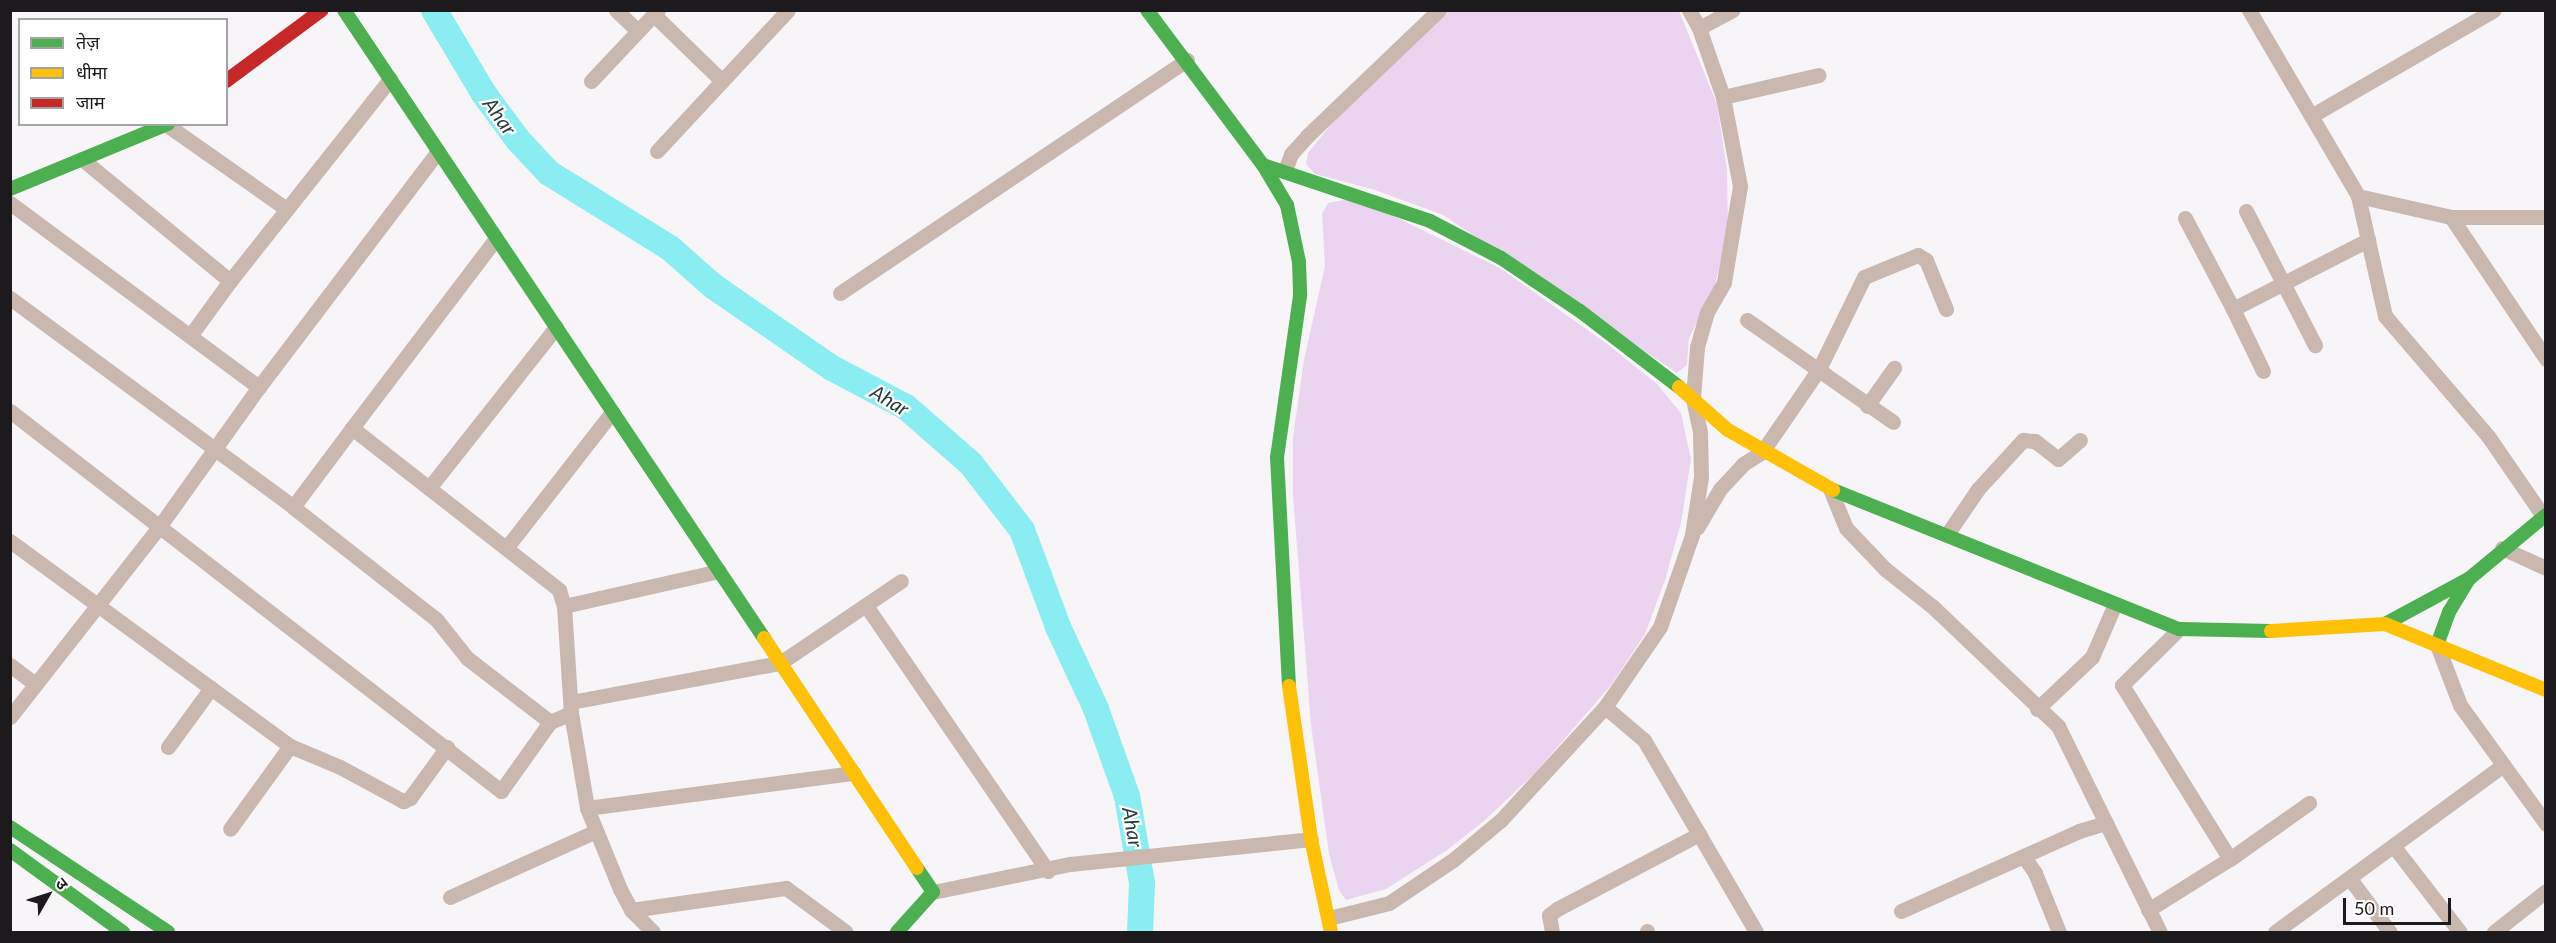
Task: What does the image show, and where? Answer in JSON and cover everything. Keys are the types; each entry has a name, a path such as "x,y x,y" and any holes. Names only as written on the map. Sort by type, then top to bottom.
{"main road":[{"path":"228,80 322,10"},
{"path":"344,10 933,892 897,933"},
{"path":"1147,10 1263,165 1287,205 1299,262 1300,296 1277,458 1286,668 1311,839 1330,925"},
{"path":"10,189 164,126"},
{"path":"1263,165 1285,170 1430,221 1501,258 1580,311 1693,398 1728,430 1762,452 1830,489 1948,533 2179,629 2253,632 2385,624 2546,690"},
{"path":"2385,624 2469,578 2544,515"},
{"path":"2438,645 2449,612 2469,578"},
{"path":"10,827 168,933"},
{"path":"10,850 123,933"}],"street":[{"path":"616,10 638,31"},
{"path":"657,151 788,10"},
{"path":"1285,170 1291,154 1307,136 1439,10"},
{"path":"1330,925 1389,903 1453,860 1501,820 1605,707 1660,627 1692,535 1701,477 1700,432 1693,398 1697,347 1707,312 1724,282 1740,186 1723,98 1699,28 1689,10"},
{"path":"1699,28 1733,10"},
{"path":"2249,10 2358,196 2385,315 2488,435 2544,515"},
{"path":"2310,116 2494,10"},
{"path":"591,81 656,13 722,81"},
{"path":"840,293 1186,60"},
{"path":"1723,98 1819,75"},
{"path":"190,336 285,208 390,79"},
{"path":"168,126 285,208"},
{"path":"10,717 159,527 259,387 438,151"},
{"path":"82,159 230,280"},
{"path":"2358,196 2451,217 2546,217"},
{"path":"10,203 259,387"},
{"path":"2246,211 2315,345"},
{"path":"2451,217 2546,359"},
{"path":"2185,218 2263,371"},
{"path":"293,507 496,238"},
{"path":"2233,309 2368,240"},
{"path":"1692,535 1720,489 1743,464 1762,452 1819,369 1864,277 1918,255 1926,260 1946,309"},
{"path":"10,298 293,507 436,619 467,658 550,722"},
{"path":"1747,320 1893,422"},
{"path":"429,488 555,327"},
{"path":"1868,406 1894,368"},
{"path":"10,411 501,791 550,722 571,707 780,663 867,607 901,581"},
{"path":"507,547 612,411"},
{"path":"352,428 507,547 559,590 564,606 571,707 587,808 594,832 631,910 653,933"},
{"path":"1948,533 1978,489 2023,440 2035,441 2058,459 2080,440"},
{"path":"1830,489 1846,528 1885,569 1933,607 2037,709 2058,726 2160,933"},
{"path":"10,541 290,746 340,767 403,801 410,798 447,747"},
{"path":"2502,548 2546,568"},
{"path":"564,606 719,571"},
{"path":"2037,709 2092,657 2115,604"},
{"path":"867,607 1048,871"},
{"path":"2179,629 2122,685 2230,859"},
{"path":"2438,645 2460,705 2546,824"},
{"path":"10,665 35,684"},
{"path":"168,747 211,688"},
{"path":"1605,707 1644,740 1756,933"},
{"path":"230,829 290,746"},
{"path":"2275,933 2395,848 2503,765"},
{"path":"587,808 854,773"},
{"path":"2148,910 2230,859 2309,803"},
{"path":"1901,911 2079,831 2106,823"},
{"path":"450,897 594,832"},
{"path":"1552,933 1549,915 1557,909 1699,834"},
{"path":"933,892 1048,871 1070,864 1207,853 1311,839"},
{"path":"2395,848 2453,930"},
{"path":"2024,857 2035,873 2059,933"},
{"path":"2350,879 2390,933"},
{"path":"631,910 786,888 846,933"},
{"path":"2494,933 2546,891"}],"shaded area":[{"path":"1446,11 1679,11 1717,104 1727,170 1728,229 1714,289 1689,338 1687,365 1677,373 1443,215 1372,189 1315,174 1306,164 1308,153 1342,111"},
{"path":"1348,199 1375,207 1500,268 1606,343 1657,384 1681,413 1691,459 1681,523 1665,580 1645,634 1611,685 1535,773 1484,821 1447,850 1386,889 1346,900 1339,890 1329,854 1311,725 1293,495 1293,437 1304,360 1325,266 1322,214 1328,203"}],"waterway":[{"name":"Ahar","path":"434,10 484,94 518,140 549,173 670,248 713,286 832,368 906,407 971,464 1022,530 1058,627 1096,709 1127,796 1142,883 1140,932"}],"traffic: fast":[{"path":"344,10 764,638"},
{"path":"1147,10 1263,165 1287,205 1299,262 1300,296 1277,457 1289,686"},
{"path":"10,189 163,126"},
{"path":"1263,165 1430,221 1501,258 1580,311 1679,387"},
{"path":"1833,490 2179,629 2271,631"},
{"path":"2385,624 2470,578 2546,515"},
{"path":"2437,645 2449,612 2469,579"},
{"path":"10,827 168,932"},
{"path":"10,850 123,932"},
{"path":"897,932 933,892 917,868"}],"traffic: slow":[{"path":"1679,387 1728,430 1833,490"},
{"path":"2271,631 2385,624 2546,690"},
{"path":"764,638 917,868"},
{"path":"1289,686 1311,839 1331,932"}],"traffic: jam":[{"path":"228,80 322,10"}]}
